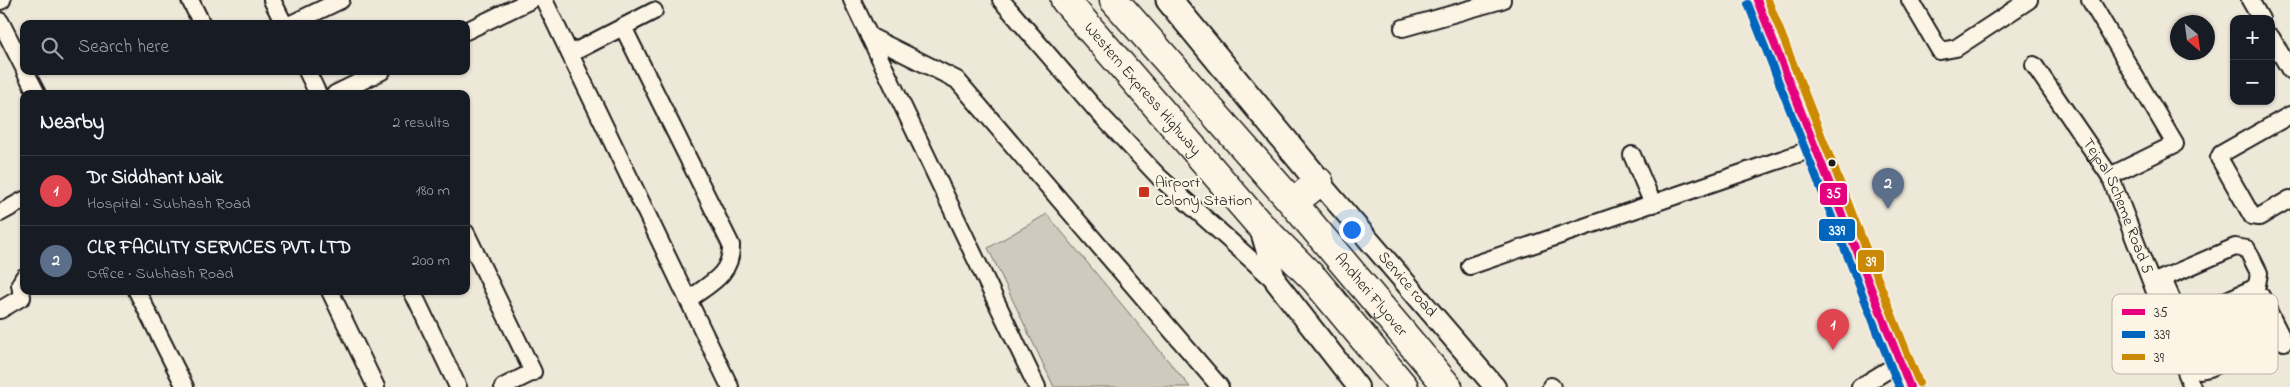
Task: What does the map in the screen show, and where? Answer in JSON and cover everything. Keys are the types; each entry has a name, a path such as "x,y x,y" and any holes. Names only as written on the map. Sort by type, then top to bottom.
{"highway":[{"name":"Western Express Highway","path":"1065,0 1258,223"},
{"path":"1114,0 1293,204 1319,182"},
{"name":"Andheri Flyover","path":"1293,204 1448,387"},
{"name":"Andheri Flyover","path":"1258,223 1315,280 1404,387"}],"main road":[{"path":"1169,0 1319,182"}],"street":[{"path":"190,0 200,20"},
{"path":"272,0 282,20"},
{"path":"299,20 341,0"},
{"path":"470,29 531,0"},
{"path":"544,0 730,387"},
{"path":"852,0 1037,387"},
{"path":"1001,0 1097,111 1159,177 1276,282 1358,387"},
{"path":"1403,28 1502,0"},
{"path":"1757,0 1910,387"},
{"path":"1910,0 1940,51 1956,48 2029,0"},
{"path":"2090,0 2175,144 2110,176"},
{"path":"2250,0 2259,15"},
{"path":"570,54 654,11"},
{"path":"0,21 20,60"},
{"path":"623,27 731,245 731,256 724,273 688,300"},
{"path":"869,36 957,80 1220,387"},
{"path":"2275,44 2290,70"},
{"name":"Tejpal Scheme Road 5","path":"2034,65 2110,176 2161,294"},
{"path":"28,75 35,90"},
{"path":"309,75 316,90"},
{"path":"343,90 374,75"},
{"path":"2290,115 2221,154 2219,158 2252,216 2259,217 2290,199"},
{"path":"1470,266 1815,148"},
{"path":"1632,155 1652,204"},
{"name":"Service road","path":"1319,182 1495,387"},
{"path":"0,213 20,202"},
{"path":"1258,223 1276,282"},
{"path":"2154,279 2234,238"},
{"path":"470,241 533,372 503,387"},
{"path":"2154,279 2235,247 2241,247 2246,249 2259,273 2257,285 2240,294"},
{"path":"0,310 22,297 22,295"},
{"path":"139,295 185,387"},
{"path":"332,295 376,387"},
{"path":"414,295 458,387"},
{"path":"2278,325 2285,339"},
{"path":"1860,387 1901,362"},
{"path":"2189,386 2209,374"}],"shaded area":[{"path":"1047,214 1190,387 1054,387 988,248"}],"transit line":[{"name":"35","path":"1757,0 1910,387"},
{"name":"39","path":"1768,0 1919,383"},
{"name":"339","path":"1748,4 1899,387"}],"place":[{"name":"Airport Colony Station","path":"1144,192"},
{"name":"CLR FACILITY SERVICES PVT. LTD","path":"1888,209"},
{"name":"Dr Siddhant Naik","path":"1833,350"}]}
